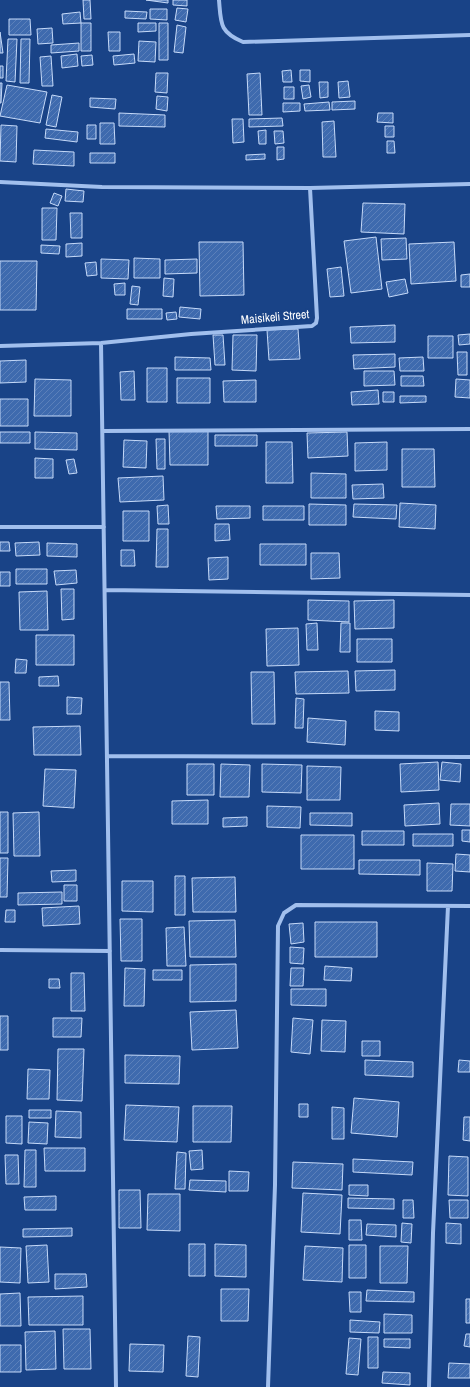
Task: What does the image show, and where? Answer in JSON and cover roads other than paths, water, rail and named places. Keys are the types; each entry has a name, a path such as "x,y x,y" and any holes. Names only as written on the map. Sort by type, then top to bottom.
{"street":[{"path":"219,0 221,25 231,37 243,42 470,35"},
{"path":"0,182 102,187 310,188 470,184"},
{"name":"Maisikeli Street","path":"101,343 191,334 312,326 316,323 317,318 310,188"},
{"path":"0,346 101,343 116,1387"},
{"path":"103,431 470,429"},
{"path":"0,527 104,527"},
{"path":"105,590 470,595"},
{"path":"107,756 470,757"},
{"path":"268,1387 275,1185 278,926 284,913 296,905 470,906"},
{"path":"429,1387 433,1233 448,906"},
{"path":"0,950 110,951"}]}
